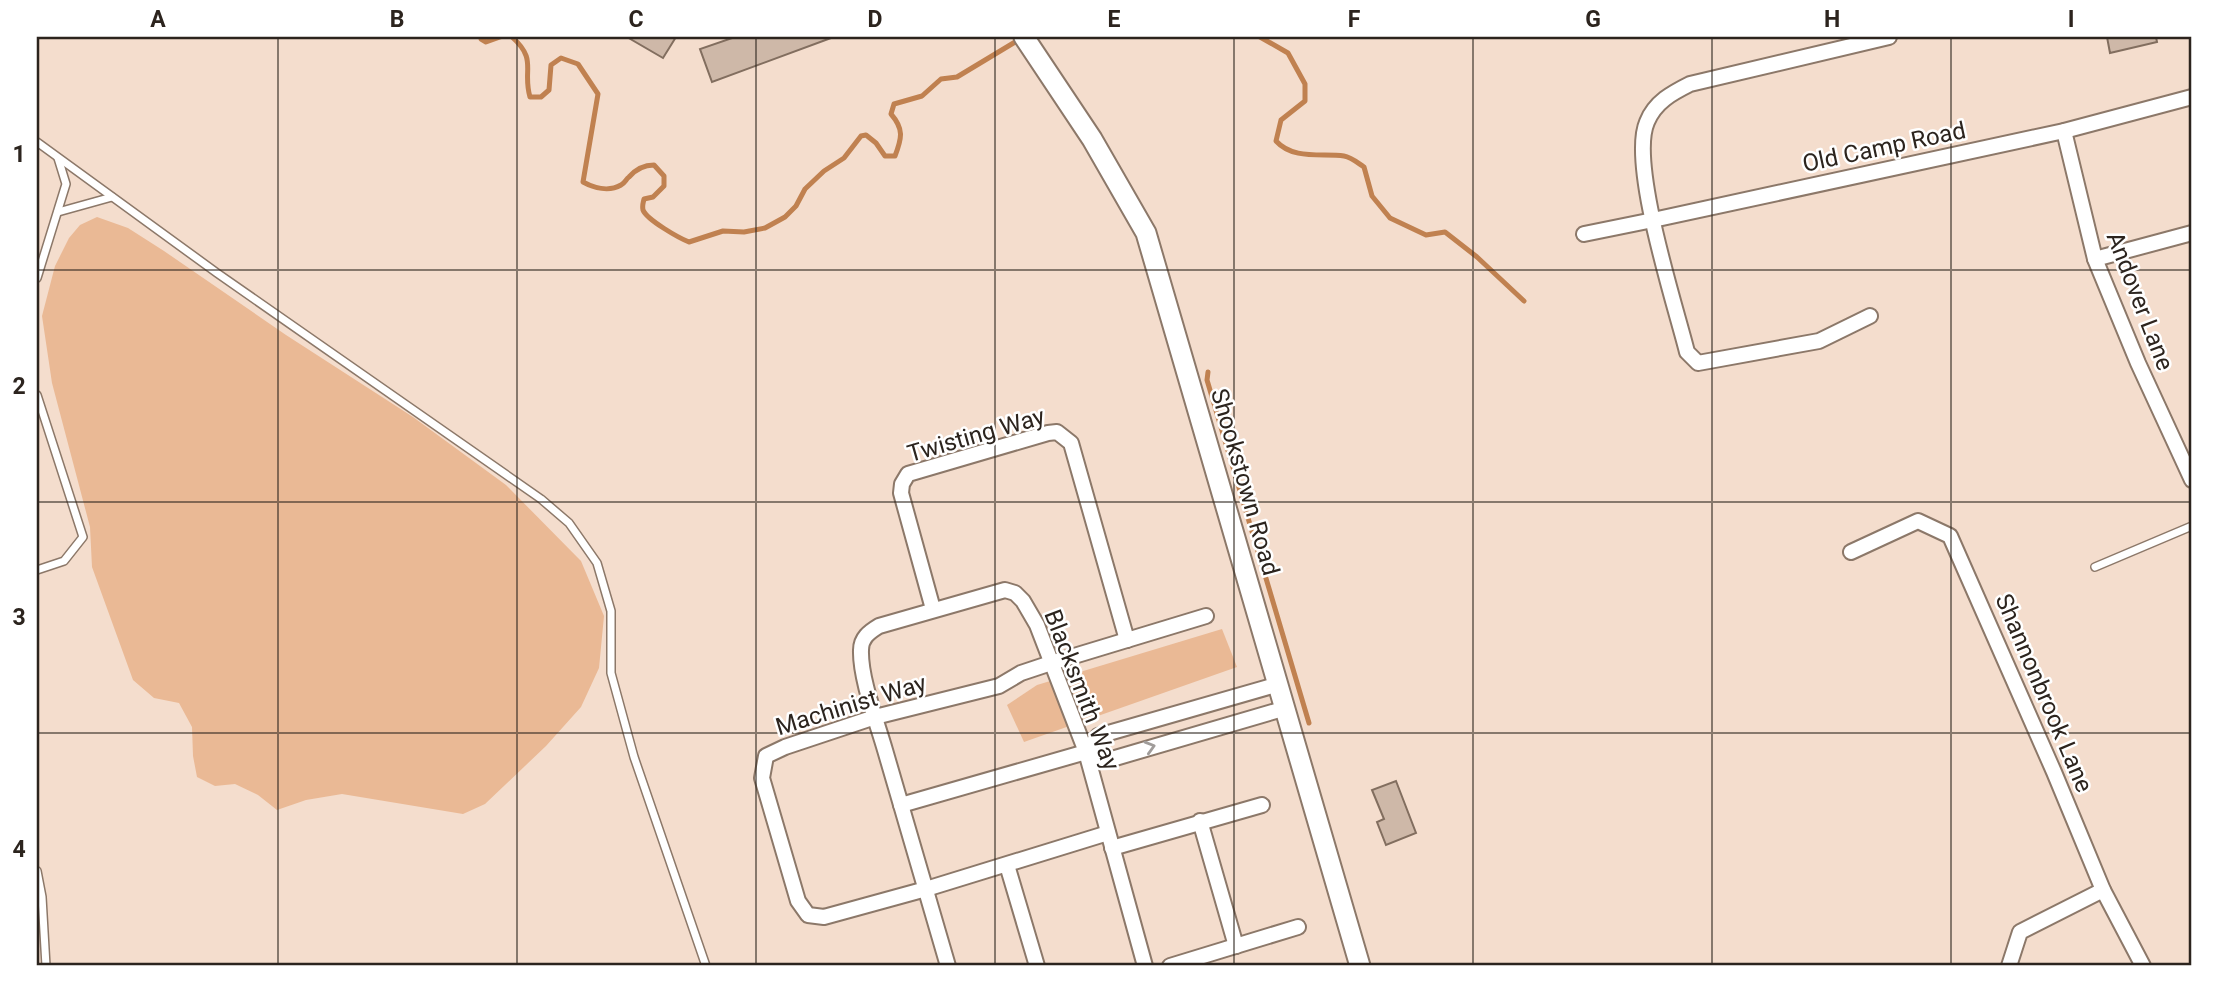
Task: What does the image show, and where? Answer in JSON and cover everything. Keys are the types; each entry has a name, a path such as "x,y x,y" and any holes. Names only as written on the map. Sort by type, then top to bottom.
{"street":[{"name":"Shookstown Road","path":"1024,37 1092,139 1146,233 1360,966"},
{"path":"1870,316 1819,341 1698,363 1687,352 1653,220 1641,144 1647,122 1657,106 1669,94 1690,84 1889,37"},
{"name":"Old Camp Road","path":"1584,234 2064,131 2192,97"},
{"name":"Andover Lane","path":"2064,131 2095,259 2138,363 2192,480"},
{"path":"2095,259 2192,233"},
{"name":"Twisting Way","path":"933,609 901,493 902,484 908,474 1035,436 1057,432 1071,443 1127,640"},
{"name":"Shannonbrook Lane","path":"1851,552 1918,521 1950,536 2103,890 2143,966"},
{"name":"Blacksmith Way","path":"948,966 875,717 863,670 862,641 868,632 878,626 1005,590 1015,593 1023,601 1037,625 1086,752 1145,966"},
{"name":"Machinist Way","path":"1108,833 824,917 808,915 798,901 762,778 766,756 875,717 999,686 1021,673 1206,616"},
{"path":"901,806 1086,752 1098,736 1279,684"},
{"path":"1086,752 1105,761 1286,708"},
{"path":"1112,848 1262,805"},
{"path":"1200,821 1236,946"},
{"path":"1007,864 1037,966"},
{"path":"2008,966 2020,932 2103,890"},
{"path":"1170,966 1298,926"}],"lane":[{"path":"37,142 530,491 569,523 597,563 611,611 611,673 634,757 706,966"},
{"path":"37,278 66,184 58,157"},
{"path":"58,212 112,197"},
{"path":"37,395 83,537 64,561 37,570"},
{"path":"2095,568 2192,526"},
{"path":"37,871 42,897 46,966"}],"shaded area":[{"path":"97,217 128,228 413,417 506,485 581,561 604,616 599,668 581,707 546,746 485,804 463,814 342,794 306,800 277,810 258,795 235,784 215,786 197,777 192,727 179,703 154,698 133,680 92,567 90,527 52,383 42,316 55,266 69,238 80,225"},
{"path":"1222,629 1237,667 1024,742 1007,705 1037,685"}],"building":[{"path":"627,37 676,37 663,58"},
{"path":"735,37 831,38 712,82 700,49"},
{"path":"2107,37 2156,37 2157,42 2110,53"},
{"path":"1396,781 1416,833 1386,845 1377,822 1384,819 1372,790"}],"waterway":[{"path":"481,37 486,42 500,37"},
{"path":"512,37 525,52 530,97 541,97 549,90 551,65 561,58 578,64 598,94 583,182 612,188 622,184 640,168 654,165 664,176 664,186 653,197 644,199 643,210 671,233 689,242 723,231 744,232 765,228 785,217 796,206 805,189 824,171 844,158 861,136 866,135 876,143 885,156 895,156 900,134 898,124 891,114 894,104 922,96 941,79 957,77 1020,39"},
{"path":"1260,37 1288,53 1305,84 1305,101 1281,120 1276,141 1299,153 1344,156 1354,160 1364,167 1372,196 1390,218 1426,235 1445,232 1477,257 1524,301"},
{"path":"1208,372 1207,380 1309,723"}]}
